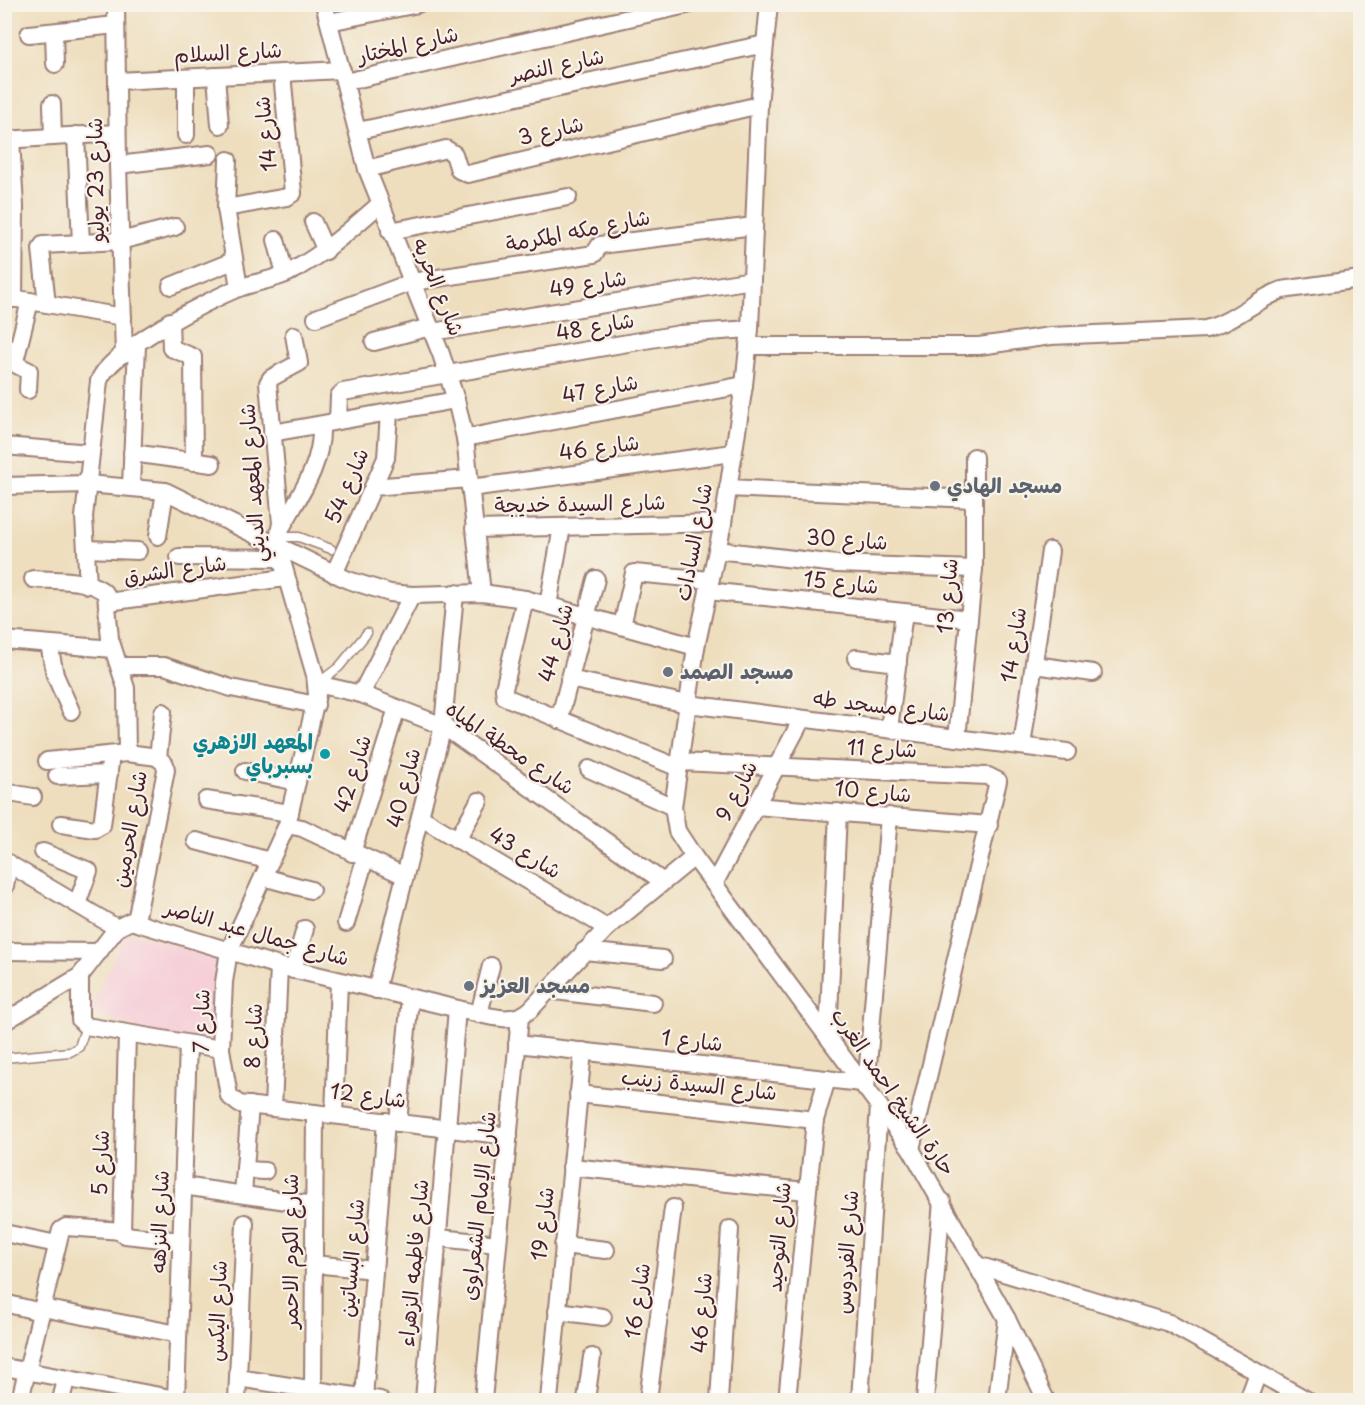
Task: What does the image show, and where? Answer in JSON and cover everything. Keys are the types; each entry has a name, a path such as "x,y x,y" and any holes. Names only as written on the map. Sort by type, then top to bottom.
{"street":[{"name":"شارع 23 يوليو","path":"116,4 117,133 123,317 131,350 131,486"},
{"name":"شارع الحريه","path":"324,4 367,169 431,329 456,400 465,438 482,593"},
{"path":"329,22 418,4"},
{"name":"شارع المختار","path":"344,76 691,4"},
{"name":"شارع السادات","path":"694,857 677,831 673,807 696,647 723,523 744,385 749,337 759,105 769,4"},
{"path":"29,34 116,25"},
{"path":"54,32 55,64"},
{"name":"شارع النصر","path":"358,131 765,44"},
{"name":"شارع السلام","path":"117,81 282,73 344,76"},
{"name":"شارع 14","path":"226,208 287,197 293,193 282,73"},
{"path":"216,76 220,125"},
{"path":"186,78 186,135"},
{"path":"52,104 53,137"},
{"name":"شارع 3","path":"367,169 446,149 454,154 459,170 468,174 759,105"},
{"path":"28,390 28,369 17,365 15,360 15,207 8,139 117,133"},
{"path":"76,135 81,243"},
{"path":"118,165 210,154"},
{"path":"228,160 226,208 239,288"},
{"path":"390,231 568,197"},
{"path":"88,585 84,517 99,381 106,367 170,321 239,288 285,274 326,251 380,204"},
{"path":"313,222 326,251"},
{"name":"شارع مكه المكرمة","path":"316,318 412,282 594,254 600,245 754,226"},
{"path":"47,304 41,249 43,245 120,241 175,227"},
{"path":"276,240 285,274"},
{"path":"171,286 233,261"},
{"name":"شارع 49","path":"374,342 431,329 752,279"},
{"name":"شارع 48","path":"339,422 341,393 680,334 979,346 1051,336 1206,329 1223,324 1271,294 1282,290 1360,279"},
{"path":"16,299 123,317"},
{"path":"170,321 171,348 189,353 193,359 194,462"},
{"name":"شارع المعهد الديني","path":"230,951 289,819 316,705 317,684 285,578 278,542 268,386 271,378 299,363 294,335"},
{"name":"شارع 47","path":"465,438 744,385"},
{"path":"272,433 456,400"},
{"name":"شارع 54","path":"334,574 387,454 389,412"},
{"path":"278,542 314,470 321,448 321,424"},
{"path":"4,446 91,453"},
{"path":"132,453 212,464"},
{"name":"شارع 46","path":"373,487 470,484 733,453"},
{"name":"شارع 13","path":"957,738 974,569 974,457"},
{"path":"4,486 88,484 131,486 165,491 278,542 334,574 369,588 412,595 482,593 525,599 696,647"},
{"path":"728,488 973,499"},
{"path":"158,536 165,491"},
{"name":"شارع السيدة خديجة","path":"474,529 723,523"},
{"path":"548,605 562,527"},
{"path":"179,557 278,542"},
{"path":"86,549 138,551"},
{"name":"شارع 30","path":"717,550 837,564 974,569"},
{"name":"شارع 14","path":"1022,746 1050,551"},
{"path":"622,626 634,573 709,586"},
{"name":"شارع الشرق","path":"108,602 285,578"},
{"path":"33,579 88,585 103,591 108,602 113,650 126,688 119,754 109,774 102,825 95,829 61,824"},
{"name":"شارع 44","path":"559,720 596,579"},
{"name":"شارع 15","path":"709,586 969,619"},
{"name":"شارع 40","path":"376,990 443,726 455,593"},
{"path":"361,694 412,595"},
{"name":"شارع 11","path":"525,599 504,689 508,700 680,765 988,776 995,778 998,784 988,825"},
{"path":"889,729 904,612"},
{"path":"4,640 113,650"},
{"path":"49,644 55,675 71,711"},
{"path":"856,658 898,663"},
{"path":"1034,665 1093,673"},
{"path":"120,666 164,666 231,688 316,705"},
{"name":"شارع مسجد طه","path":"569,679 688,704 1067,752"},
{"name":"شارع محطة المياه","path":"317,684 361,694 443,726 662,881"},
{"name":"شارع 42","path":"346,923 359,856 397,708"},
{"name":"شارع الحرمين","path":"136,921 166,767 158,757 163,712"},
{"name":"شارع 9","path":"714,884 802,718"},
{"path":"47,761 119,754 158,757"},
{"path":"589,769 673,807"},
{"path":"245,771 297,782"},
{"path":"57,776 109,774"},
{"path":"4,792 33,797"},
{"path":"206,800 289,819 302,828 405,876"},
{"path":"457,840 479,801"},
{"name":"شارع 10","path":"754,806 988,825"},
{"path":"828,1037 838,812"},
{"path":"863,1086 889,816"},
{"name":"شارع 43","path":"420,817 607,928"},
{"path":"910,1149 988,825"},
{"path":"196,841 270,861"},
{"path":"43,852 89,871 76,904"},
{"path":"525,1014 607,928 694,857"},
{"name":"حارة الشيخ احمد الغرب","path":"694,857 910,1149 942,1201 1007,1319 1046,1401"},
{"path":"4,1022 80,976 117,928 7,862 5,886"},
{"path":"263,877 311,890"},
{"name":"شارع جمال عبد الناصر","path":"117,928 136,921 286,968 376,990 502,1019 525,1014"},
{"name":"شارع 8","path":"273,1108 286,968 305,929"},
{"path":"4,951 99,952"},
{"name":"شارع 7","path":"228,1092 221,1049 224,982 230,951"},
{"path":"584,951 663,959"},
{"path":"479,1014 491,966"},
{"path":"80,976 80,1020 86,1026 221,1049"},
{"path":"334,1115 339,981"},
{"path":"548,990 653,1003"},
{"path":"392,1122 410,998"},
{"path":"449,1129 457,1009"},
{"name":"شارع الإمام الشعراوى","path":"483,1401 508,1136 518,1044 525,1014"},
{"name":"شارع 5","path":"122,1231 127,1034"},
{"name":"شارع النزهه","path":"176,1400 188,1044"},
{"name":"شارع 1","path":"518,1044 827,1079 863,1086"},
{"name":"شارع 19","path":"549,1401 582,1051"},
{"name":"شارع التوحيد","path":"787,1401 806,1191 815,1120 827,1079"},
{"name":"شارع 12","path":"228,1092 235,1103 508,1136"},
{"name":"شارع السيدة زينب","path":"578,1094 815,1120"},
{"path":"243,1194 250,1105"},
{"name":"شارع الفردوس","path":"860,1401 879,1106"},
{"name":"شارع الكوم الاحمر","path":"315,1113 315,1394"},
{"name":"شارع البساتين","path":"372,1399 374,1270 392,1122"},
{"name":"شارع فاطمه الزهراء","path":"424,1401 449,1129"},
{"path":"571,1167 806,1191"},
{"path":"245,1170 265,1171"},
{"path":"183,1186 314,1205"},
{"path":"925,1401 942,1201"},
{"name":"شارع 16","path":"648,1401 673,1208"},
{"name":"شارع اليكس","path":"237,1401 245,1223"},
{"path":"20,1401 57,1244 64,1227 122,1231 125,1235 181,1241"},
{"name":"شارع 46","path":"719,1401 730,1229"},
{"path":"4,1233 57,1244"},
{"path":"439,1238 498,1244"},
{"path":"564,1245 606,1250"},
{"path":"314,1264 374,1270"},
{"path":"977,1265 1168,1323 1307,1401"},
{"path":"4,1303 178,1334"},
{"path":"557,1311 603,1317"},
{"path":"997,1401 1007,1319"},
{"path":"586,1401 592,1357"},
{"path":"4,1367 66,1380 123,1396 176,1400"},
{"path":"1248,1401 1258,1373"},
{"path":"238,1378 277,1392 372,1399"},
{"path":"61,1401 66,1380"}],"lane":[{"path":"278,542 298,537 330,549"},
{"path":"317,684 339,668 367,633"},
{"path":"4,1058 70,1052 79,1047 86,1026"}],"shaded area":[{"path":"126,931 222,958 212,1045 147,1033 90,1011"}],"place":[{"name":"مسجد الهادي","path":"935,486"},
{"name":"مسجد الصمد","path":"668,672"},
{"name":"المعهد الازهري بسبرباي","path":"325,754"},
{"name":"مسجد العزيز","path":"469,986"}]}
